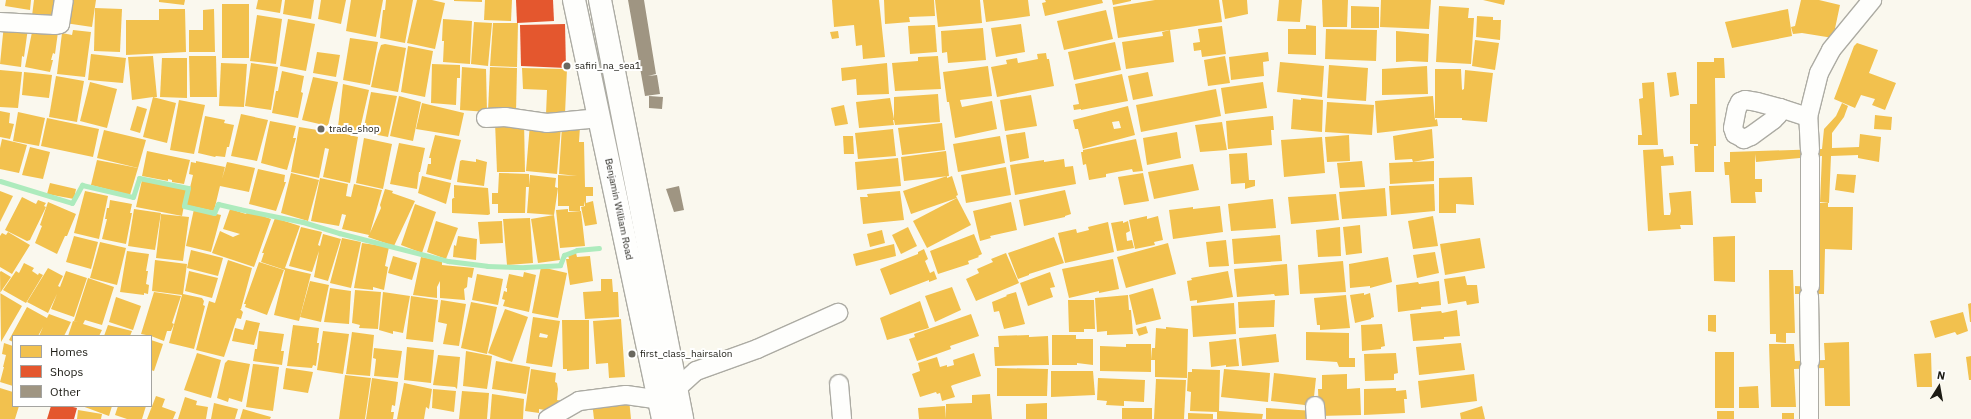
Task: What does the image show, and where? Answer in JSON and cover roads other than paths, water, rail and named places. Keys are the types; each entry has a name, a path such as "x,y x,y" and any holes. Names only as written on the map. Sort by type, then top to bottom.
{"main road":[{"name":"Benjamin William Road","path":"574,0 666,403 682,419"},
{"name":"Benjamin William Road","path":"600,0 666,403"}],"street":[{"path":"0,22 60,24 64,0"},
{"path":"1809,419 1810,154 1808,116 1819,73 1831,50 1872,0"},
{"path":"1780,108 1808,116"},
{"path":"486,118 505,117 547,123 600,118"},
{"path":"548,419 579,401 626,395 666,403 696,371 757,349 838,314"},
{"path":"839,384 842,419"}],"waterway":[{"path":"0,181 72,203 82,185 133,197 139,178 188,188 184,206 214,213 218,204 303,222 339,233 448,261 487,266 525,267 560,265 564,255 577,250 599,248"}],"place":[{"name":"safiri_na_sea1","path":"567,66"},
{"name":"trade_shop","path":"321,129"},
{"name":"first_class_hairsalon","path":"632,354"}]}
